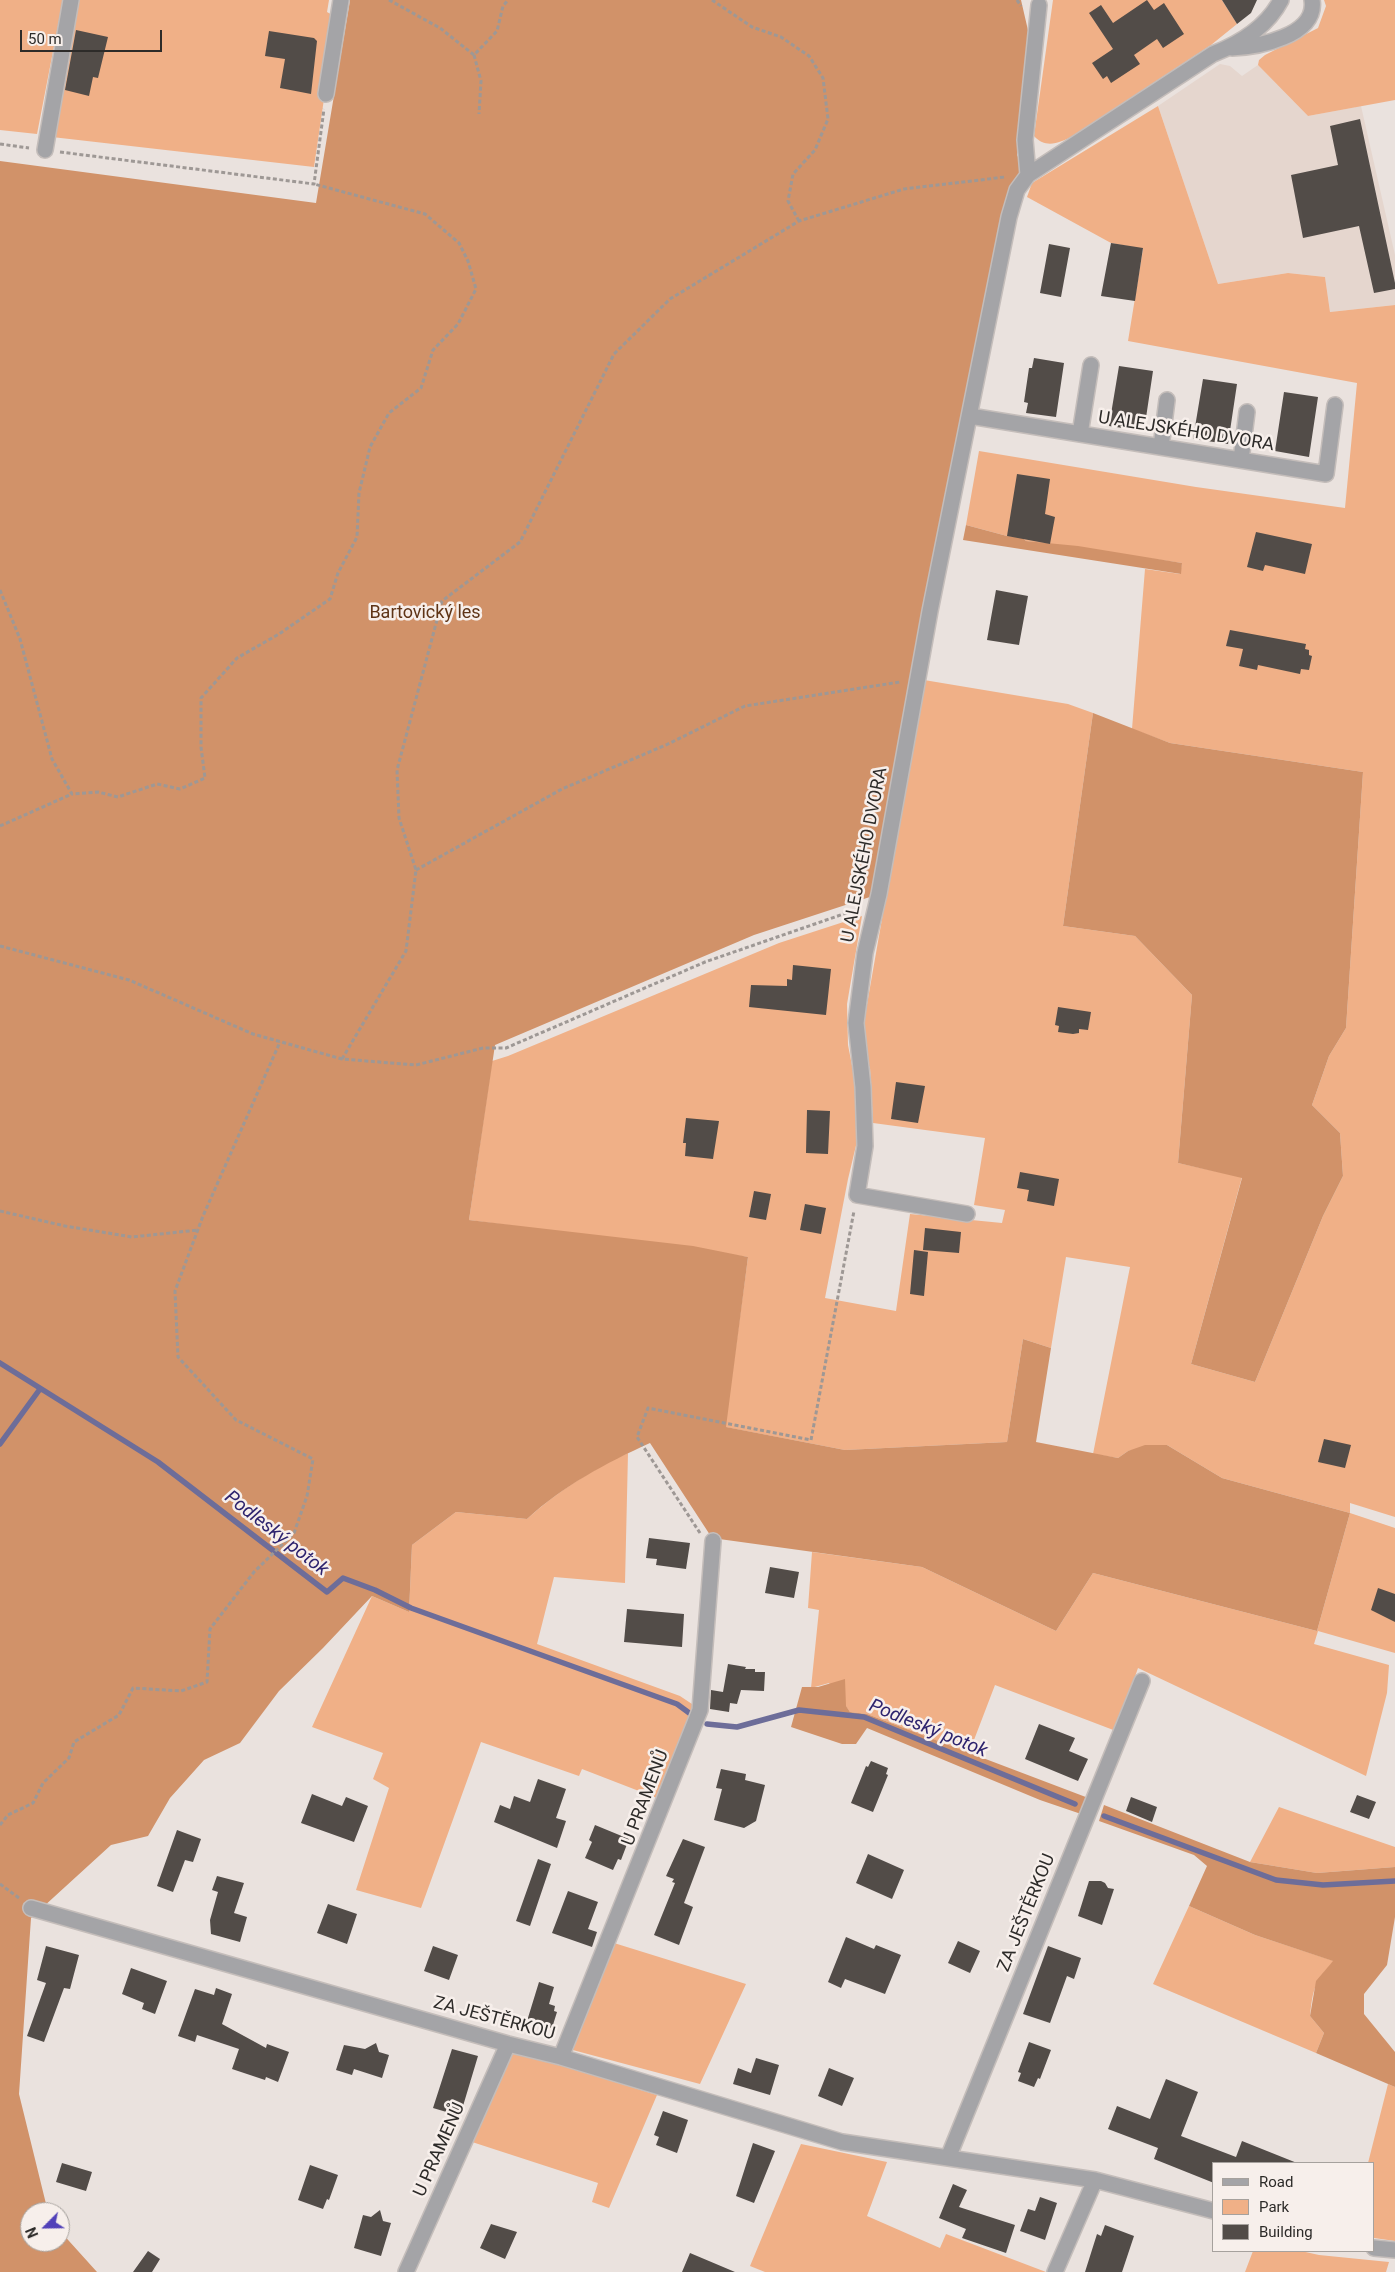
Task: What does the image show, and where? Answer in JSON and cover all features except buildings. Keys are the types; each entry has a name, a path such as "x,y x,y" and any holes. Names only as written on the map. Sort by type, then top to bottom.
{"street":[{"path":"45,150 71,0"},
{"path":"326,94 341,0"},
{"name":"U ALEJSKÉHO DVORA","path":"857,1196 865,1146 863,1087 856,1023 865,953 879,894 918,679 1009,217 1017,190 1028,175 1213,54 1228,48 1255,32 1273,16 1282,0"},
{"path":"1228,48 1249,47 1286,38 1307,20 1312,0"},
{"path":"1028,175 1025,140 1039,6"},
{"path":"1080,434 1090,365"},
{"path":"1161,447 1166,400"},
{"name":"U ALEJSKÉHO DVORA","path":"970,416 1326,474 1335,404"},
{"path":"1241,460 1247,412"},
{"path":"857,1196 967,1214"},
{"name":"U PRAMENŮ","path":"561,2057 700,1710 713,1546"},
{"name":"ZA JEŠTĚRKOU","path":"948,2158 1142,1681"},
{"name":"ZA JEŠTĚRKOU","path":"31,1908 508,2044 561,2057 842,2142 1095,2180 1212,2210"},
{"name":"U PRAMENŮ","path":"406,2272 508,2044"},
{"path":"1055,2272 1095,2180"},
{"path":"1375,2248 1395,2250"}],"path":[{"path":"389,0 440,28 474,55 481,81 479,114"},
{"path":"474,55 497,31 503,6 508,0"},
{"path":"712,0 752,27 781,37 809,56 823,78 828,119 815,150 793,174 788,201 798,221"},
{"path":"314,184 326,94"},
{"path":"0,144 314,184 425,214 459,243 468,261 476,289 458,324 433,350 421,388 389,413 370,447 359,493 357,537 338,573 330,599 278,634 237,658 201,698 201,747 205,778 180,789 157,784 118,797 98,792 72,794 0,826"},
{"path":"342,1059 406,951 416,870 399,818 398,770 442,600 520,542 614,354 670,299 798,221 904,189 1028,175"},
{"path":"0,590 20,639 52,760 72,794"},
{"path":"416,870 562,789 666,744 745,706 918,679"},
{"path":"0,946 129,980 253,1034 280,1042 342,1059 416,1065 483,1048 506,1048 705,962 858,909 875,905 879,894"},
{"path":"0,1825 8,1815 33,1803 44,1783 69,1758 74,1742 119,1715 134,1688 181,1692 206,1682 210,1629 254,1572 294,1533 307,1496 313,1459 236,1420 178,1357 175,1291 198,1230 280,1042"},
{"path":"713,1546 637,1437 648,1408 811,1440 857,1196"},
{"path":"0,1210 65,1226 132,1237 198,1230"},
{"path":"0,1884 31,1908"}],"shaded area":[{"path":"1220,64 1230,66 1242,76 1258,65 1308,116 1361,106 1395,255 1395,305 1330,312 1325,277 1288,273 1218,284 1158,106"}],"green space":[{"path":"0,0 63,0 37,134 0,130"},
{"path":"77,0 329,0 327,12 336,17 314,167 52,137"},
{"name":"Bartovický les","path":"350,0 1021,0 1030,39 1017,155 1028,175 1017,190 879,894 754,935 495,1045 469,1220 693,1246 748,1257 726,1427 845,1450 1007,1442 1023,1339 1051,1348 1036,1442 1118,1458 1128,1451 1145,1445 1167,1445 1222,1478 1350,1513 1317,1631 1093,1573 1056,1631 922,1567 712,1538 650,1443 586,1476 555,1496 527,1519 456,1512 412,1545 409,1612 372,1596 279,1691 240,1743 204,1760 170,1798 148,1836 111,1845 31,1918 19,2094 46,2202 20,2202 20,2252 70,2252 70,2242 97,2272 0,2272 0,161 316,203"},
{"path":"1053,0 1222,0 1237,24 1211,45 1073,136 1058,143 1048,144 1034,136"},
{"path":"1324,0 1395,0 1395,100 1308,116 1258,65 1259,60 1265,55 1318,28 1326,6"},
{"path":"1158,106 1218,284 1288,273 1325,277 1330,312 1395,305 1395,1517 1350,1503 1350,1513 1222,1478 1167,1445 1128,1451 1118,1458 1093,1454 1130,1267 1066,1257 1051,1348 1023,1339 1007,1442 845,1450 725,1427 748,1257 469,1220 492,1061 779,943 862,916 847,1004 848,1045 857,1091 859,1133 825,1298 896,1311 910,1214 1002,1223 1005,1210 974,1205 985,1138 873,1123 870,1068 864,1055 862,1033 886,896 918,679 1068,704 1093,713 1063,926 1135,936 1192,995 1178,1163 1242,1177 1191,1364 1255,1382 1323,1216 1343,1176 1340,1133 1312,1105 1329,1056 1346,1028 1363,772 1170,743 1132,729 1145,569 1180,574 1182,563 1026,541 1022,537 1007,536 966,525 979,451 1196,487 1345,508 1357,383 1128,341 1143,249 1111,243 1027,197 1032,183"},
{"path":"966,525 1007,536 1022,537 1026,541 1078,546 1182,563 1181,574 963,540"},
{"path":"1093,713 1170,743 1363,772 1346,1028 1329,1056 1312,1105 1340,1133 1343,1176 1323,1216 1255,1382 1191,1364 1242,1178 1178,1163 1192,995 1135,936 1063,926"},
{"path":"628,1453 625,1583 554,1577 537,1644 680,1696 695,1706 657,1798 582,1769 579,1776 481,1742 421,1908 356,1890 389,1788 373,1779 383,1753 312,1727 372,1596 409,1612 412,1545 456,1512 527,1519 575,1482 601,1466"},
{"path":"1350,1513 1395,1528 1395,1653 1318,1631 1314,1644 1389,1665 1387,1693 1366,1776 1138,1668 1116,1731 995,1685 969,1753 867,1714 850,1712 829,1683 811,1688 819,1610 808,1608 812,1552 922,1567 1056,1631 1093,1573 1317,1631"},
{"path":"845,1679 846,1706 850,1712 867,1714 1091,1799 1084,1815 1040,1800 867,1728 856,1744 842,1744 791,1727 802,1687 818,1687"},
{"path":"1104,1805 1250,1862 1317,1873 1395,1867 1395,1917 1387,1965 1364,1994 1364,2014 1395,2052 1395,2087 1316,2053 1324,2033 1310,2016 1316,1981 1333,1961 1255,1935 1189,1906 1207,1866 1194,1855 1099,1821"},
{"path":"1279,1807 1395,1847 1395,1867 1317,1873 1250,1862"},
{"path":"1189,1906 1255,1935 1334,1961 1316,1985 1312,1998 1310,2016 1324,2033 1316,2053 1153,1984"},
{"path":"614,1943 746,1984 700,2084 569,2049"},
{"path":"509,2049 657,2095 609,2208 592,2202 598,2183 469,2141"},
{"path":"1388,2084 1395,2087 1395,2241 1375,2238 1375,2162 1368,2162"},
{"path":"801,2144 887,2162 867,2216 940,2248 946,2234 1046,2272 765,2272 750,2266"},
{"path":"1253,2252 1306,2252 1389,2262 1386,2272 1245,2272"}],"waterway":[{"name":"Podleský potok","path":"0,1363 158,1462 327,1592 343,1578 375,1590 411,1608 677,1704 692,1715"},
{"path":"0,1444 40,1389"},
{"name":"Podleský potok","path":"707,1724 737,1727 799,1710 864,1717 1075,1804"},
{"name":"Podleský potok","path":"1104,1816 1276,1880 1323,1885 1395,1881"}]}
